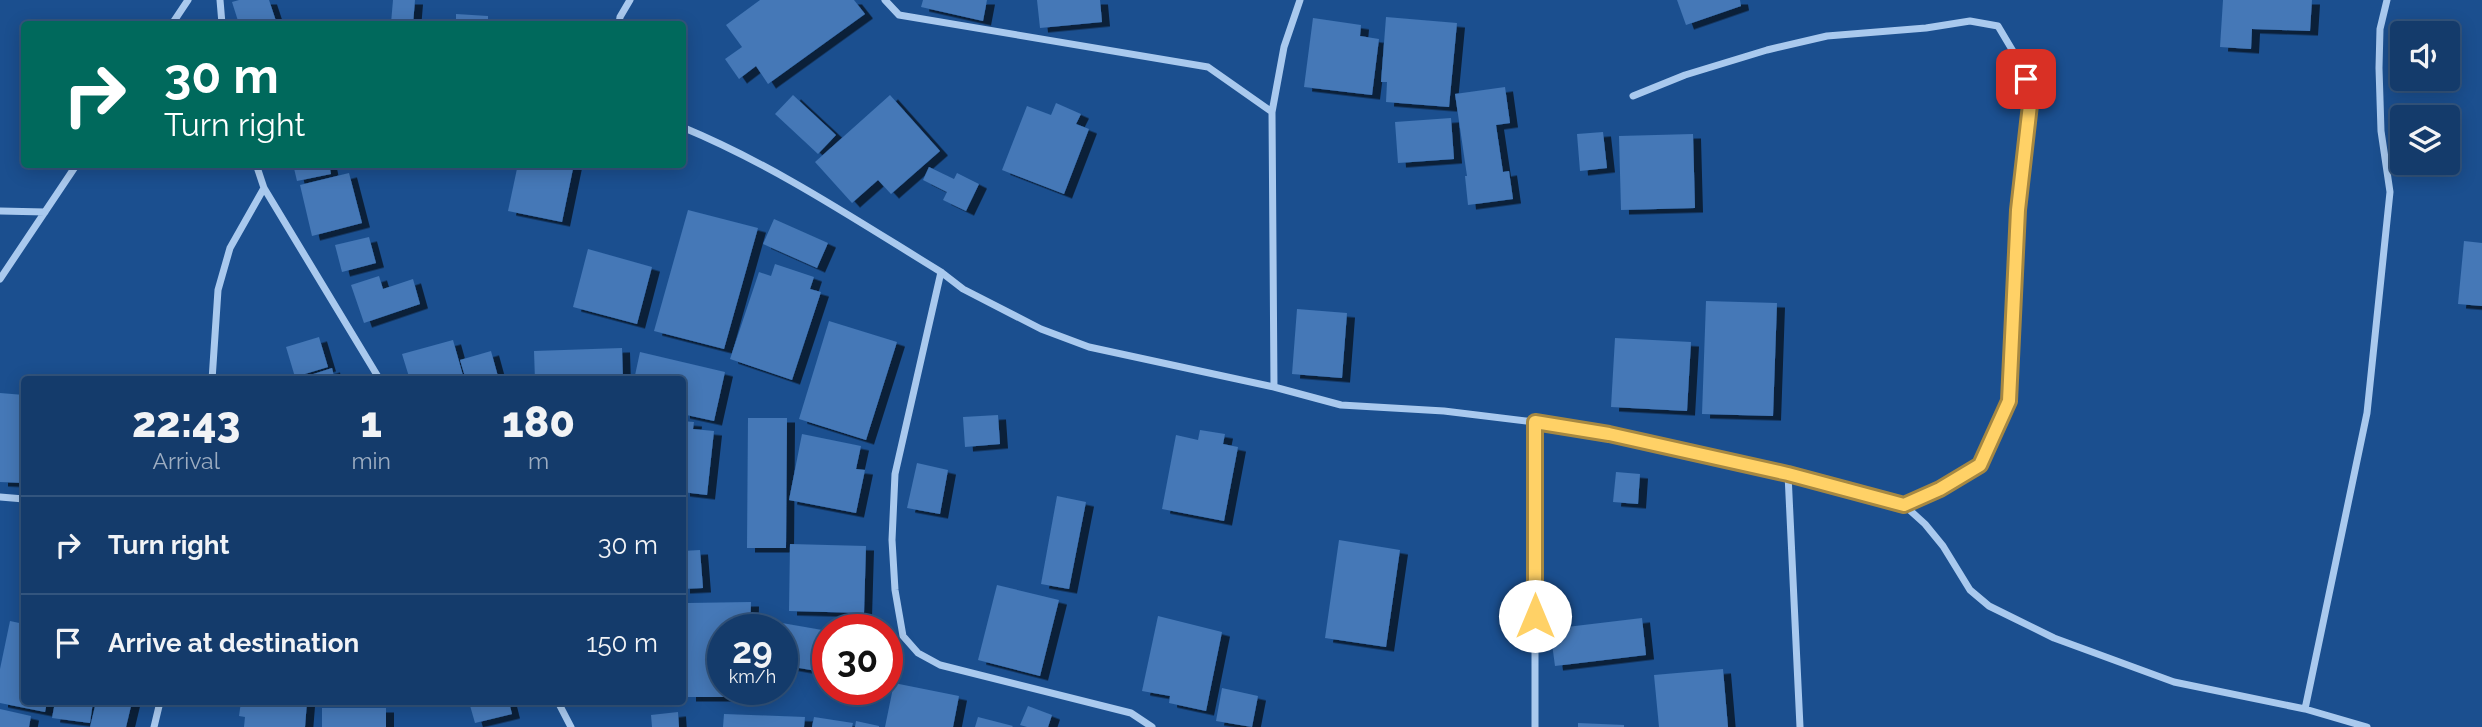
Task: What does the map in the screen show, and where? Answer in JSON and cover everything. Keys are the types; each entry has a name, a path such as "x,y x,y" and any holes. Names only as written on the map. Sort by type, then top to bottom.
{"street":[{"path":"174,21 188,0"},
{"path":"220,0 222,21"},
{"path":"620,21 630,0"},
{"path":"885,0 899,15 1208,67 1272,112"},
{"path":"1274,387 1272,112 1284,47 1300,0"},
{"path":"2305,709 2348,510 2368,400 2390,192 2381,131 2379,68 2380,29 2387,0"},
{"path":"1633,96 1767,50 1827,36 1926,28 1970,21 1998,26 2021,63 2031,96 2018,210 2009,401 1980,465 1940,489 1904,505"},
{"path":"686,129 724,144 777,171 941,272 963,289 1089,347 1274,387 1341,405 1444,411 1609,434 1788,474 1904,505 1925,524 1943,546 1970,590 1989,606 2054,638 2174,682 2305,709 2367,727"},
{"path":"0,279 74,168"},
{"path":"257,168 264,188 378,376"},
{"path":"212,376 218,290 230,248 264,188"},
{"path":"0,211 45,212"},
{"path":"941,272 895,474 892,540 895,590 903,636 918,653 940,665 1130,713 1152,727"},
{"path":"1535,422 1535,727"},
{"path":"1788,474 1800,727"},
{"path":"0,497 21,499"},
{"path":"154,727 159,705"},
{"path":"560,705 571,727"}],"building":[{"path":"269,0 276,21 238,21 232,2"},
{"path":"393,0 415,0 413,21 391,21"},
{"path":"760,0 854,0 865,14 768,84 756,66 739,79 725,59 742,47 726,25"},
{"path":"923,0 987,0 983,21 921,7"},
{"path":"1037,0 1100,0 1102,22 1040,28"},
{"path":"1677,0 1740,0 1741,6 1686,25"},
{"path":"2223,0 2312,0 2310,31 2252,29 2251,49 2220,47"},
{"path":"456,14 488,16 488,21 456,21"},
{"path":"1386,17 1457,23 1449,107 1386,102 1387,82 1381,82"},
{"path":"1313,18 1361,25 1360,36 1379,39 1372,95 1304,87"},
{"path":"1505,87 1510,123 1496,125 1503,172 1509,171 1513,199 1468,205 1467,176 1455,94"},
{"path":"793,95 836,135 818,154 775,114"},
{"path":"890,95 940,151 891,194 878,180 852,203 815,162"},
{"path":"1056,103 1081,114 1076,124 1089,129 1064,194 1002,170 1027,106 1051,115"},
{"path":"1451,118 1454,159 1398,163 1395,122"},
{"path":"1603,132 1607,168 1580,171 1577,134"},
{"path":"1693,134 1695,208 1621,210 1619,136"},
{"path":"929,167 954,179 957,173 979,184 966,211 943,200 947,192 923,180"},
{"path":"294,168 330,168 331,174 297,181"},
{"path":"517,168 573,168 562,222 508,211"},
{"path":"349,173 362,223 312,236 300,185"},
{"path":"688,210 758,228 724,349 654,331"},
{"path":"774,219 828,243 817,268 763,244"},
{"path":"369,237 376,263 342,272 335,245"},
{"path":"2464,241 2482,243 2482,306 2458,304"},
{"path":"588,249 652,267 637,324 573,307"},
{"path":"775,264 814,277 810,289 821,292 792,380 730,359 759,272 771,276"},
{"path":"379,276 383,289 413,279 420,304 364,323 351,285"},
{"path":"1706,301 1777,303 1773,416 1702,414"},
{"path":"1297,309 1347,313 1342,378 1292,374"},
{"path":"829,321 897,342 866,440 799,419"},
{"path":"319,337 328,367 295,376 286,347"},
{"path":"1615,338 1691,342 1687,411 1611,407"},
{"path":"453,340 463,376 409,376 402,354"},
{"path":"622,348 623,376 535,376 534,351"},
{"path":"491,351 498,376 465,376 460,360"},
{"path":"640,352 725,372 714,421 686,415 686,376 635,376"},
{"path":"332,368 334,376 307,376"},
{"path":"0,393 21,395 21,483 0,482"},
{"path":"998,415 1000,444 965,447 963,417"},
{"path":"748,418 787,418 786,548 747,548"},
{"path":"686,421 694,422 693,429 714,431 707,495 686,492"},
{"path":"1200,430 1225,434 1223,444 1238,447 1224,521 1162,509 1176,435 1198,440"},
{"path":"802,434 861,446 856,469 865,470 856,513 789,500"},
{"path":"917,463 948,470 940,514 907,508"},
{"path":"1616,472 1640,474 1638,504 1613,502"},
{"path":"1057,496 1086,502 1069,589 1041,584"},
{"path":"1339,540 1400,550 1386,647 1325,638"},
{"path":"790,544 866,546 864,613 789,611"},
{"path":"700,550 703,588 686,589 686,551"},
{"path":"997,585 1059,600 1040,676 978,660"},
{"path":"751,602 751,614 707,614 707,697 688,697 688,603"},
{"path":"1158,616 1222,632 1206,711 1169,703 1170,696 1142,691"},
{"path":"1642,618 1646,655 1555,666 1550,629"},
{"path":"10,621 21,623 21,705 46,705 45,712 0,703 0,669"},
{"path":"798,626 812,628 812,670 798,668"},
{"path":"1723,669 1728,727 1659,727 1654,675"},
{"path":"903,685 959,696 953,727 885,727 890,705 903,705"},
{"path":"1222,688 1258,696 1252,727 1216,721"},
{"path":"54,705 93,705 90,723 52,718"},
{"path":"95,705 131,705 126,727 90,727"},
{"path":"241,705 307,705 305,727 244,727 245,717 239,716"},
{"path":"470,705 510,705 512,714 475,723"},
{"path":"1028,706 1052,715 1048,727 1020,725"},
{"path":"322,708 386,708 386,727 322,727"},
{"path":"0,709 31,716 29,727 0,727"},
{"path":"678,712 679,727 652,727 651,715"},
{"path":"724,714 805,717 804,727 723,727"},
{"path":"814,717 853,723 852,727 812,727"},
{"path":"978,717 1013,726 975,727"},
{"path":"856,721 879,726 879,727 855,727"},
{"path":"1578,723 1624,725 1624,727 1578,727"}],"route":[{"path":"1535,616 1535,422 1609,434 1788,474 1904,505 1940,489 1980,465 2009,401 2018,210 2031,96 2026,79"}]}
